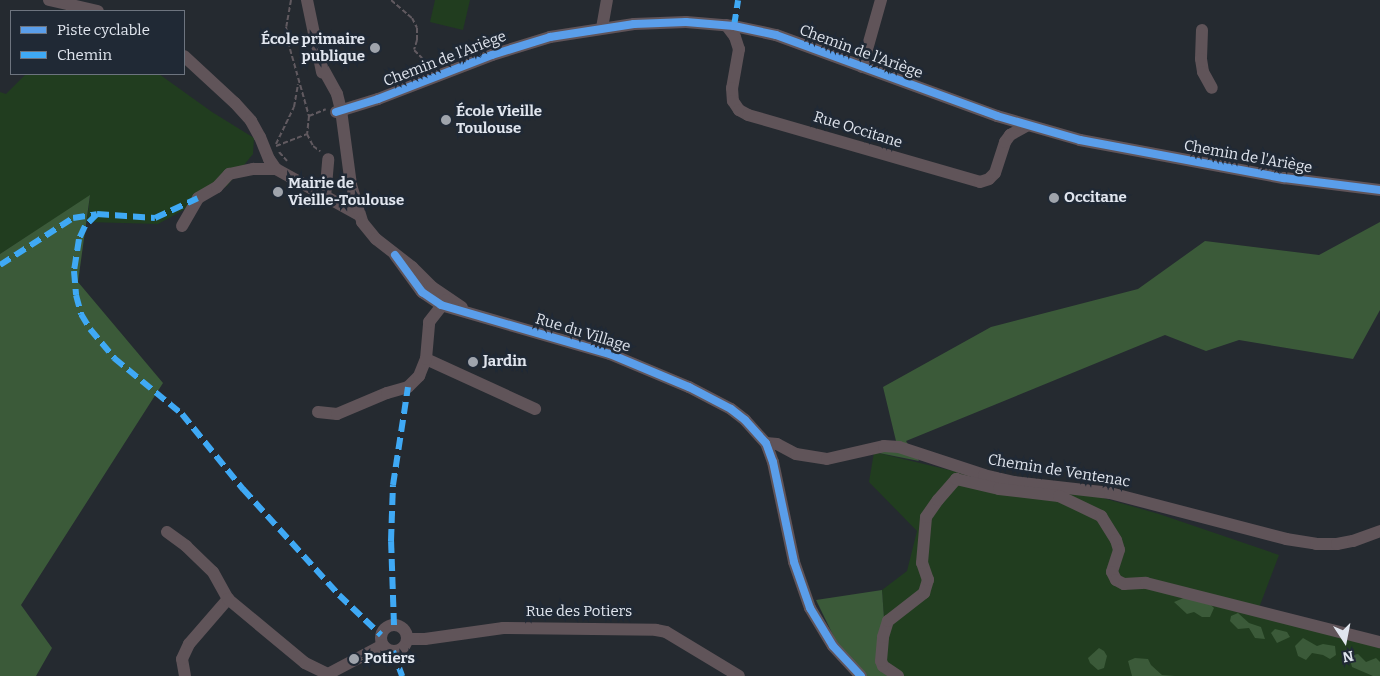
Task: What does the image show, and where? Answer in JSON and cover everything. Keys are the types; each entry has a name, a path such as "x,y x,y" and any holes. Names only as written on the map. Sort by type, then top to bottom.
{"street":[{"path":"49,0 94,10"},
{"name":"Rue du Village","path":"306,0 321,65 337,94 334,111 346,148 351,185 359,215 367,229 394,254 422,292 480,316 610,354 689,387 731,409 745,420 766,443"},
{"path":"602,28 607,0"},
{"path":"862,67 881,0"},
{"name":"Chemin de l'Ariège","path":"334,111 378,100 524,44 602,28 651,22 726,25 756,30 1026,126 1080,140 1284,178 1380,190"},
{"path":"726,25 735,37 738,49"},
{"path":"738,49 744,40 756,30"},
{"path":"1202,30 1201,59 1203,72 1212,88"},
{"name":"Rue Occitane","path":"738,49 732,88 733,102 739,110 748,115 980,182 989,179 996,173 1005,142"},
{"path":"185,57 236,102 251,121 260,137 268,159 276,169 359,215"},
{"path":"997,116 1005,142"},
{"path":"1005,142 1010,135 1026,126"},
{"path":"324,155 325,197"},
{"path":"182,226 198,198 217,186 229,174 253,168 276,169"},
{"path":"318,412 337,414 387,393 408,388 419,376 426,359 427,329 444,302"},
{"path":"426,359 534,409"},
{"path":"766,443 773,462 794,562 810,608 832,646 861,676"},
{"name":"Chemin de Ventenac","path":"766,443 777,444 796,454 827,459 884,446 899,447 984,476 1014,482 1110,494 1286,539 1316,544 1337,544 1353,541 1380,531"},
{"path":"898,676 883,666 881,661 883,637 888,621 924,593 928,580 922,563 926,517 956,480 999,489 1059,496 1101,516 1116,540 1119,550 1112,572 1116,580 1124,584 1146,583 1380,642"},
{"path":"167,532 186,546 213,572 228,600 305,663 328,675 383,644 381,635 384,630 394,624 404,629 407,639"},
{"path":"185,676 182,659 189,644 228,600"},
{"name":"Rue des Potiers","path":"383,644 389,650 398,650 402,648 407,639 425,639 503,628 656,630 666,632 739,676"}],"path":[{"path":"291,0 286,26 290,49 309,116 307,134 324,155"},
{"path":"390,1 412,18 416,28 417,40 414,50 426,62"},
{"path":"274,147 294,107 299,82"},
{"path":"309,116 334,111"},
{"path":"274,147 307,134"},
{"path":"274,147 287,160 287,167 276,169"}],"green space":[{"path":"435,0 470,0 463,30 430,22"},
{"path":"25,75 160,75 212,112 254,138 253,154 227,186 158,224 87,222 90,196 0,254 0,92 6,94"},
{"path":"90,195 78,282 163,383 21,605 52,648 36,676 0,676 0,254"},
{"path":"1380,222 1380,310 1353,359 1239,340 1206,351 1165,335 906,441 919,461 874,452 896,441 883,387 991,327 1138,289 1205,241 1319,255"},
{"path":"874,452 1041,492 1096,496 1159,514 1279,555 1257,613 1380,639 1380,676 888,676 882,590 907,571 917,531 869,482"},
{"path":"882,590 888,676 853,676 816,600"},
{"path":"1186,597 1209,603 1214,608 1210,617 1202,617 1194,612 1187,614 1174,602"},
{"path":"1238,613 1249,623 1261,627 1265,639 1255,638 1249,628 1238,629 1230,621 1231,616"},
{"path":"1275,629 1287,632 1290,637 1277,643 1271,633"},
{"path":"1303,638 1317,646 1323,644 1335,646 1336,655 1330,659 1323,655 1312,653 1306,660 1298,656 1295,646"},
{"path":"1099,648 1107,656 1104,668 1098,670 1090,663 1088,658"},
{"path":"1358,654 1366,662 1376,658 1380,662 1380,676 1373,676 1352,667 1349,656"},
{"path":"1135,658 1148,659 1151,665 1162,675 1175,676 1132,676 1128,661"}],"marked path":[{"path":"734,26 738,0"},
{"path":"0,265 73,218 97,214 155,218 198,198"},
{"path":"97,214 85,226 79,239 74,271 76,295 81,314 90,329 114,358 182,414 243,489 339,595 381,635"},
{"path":"394,625 391,541 393,485 408,387"},
{"path":"393,651 402,676"}],"cycle path":[{"path":"336,112 378,99 492,55 550,37 634,24 686,22 734,26 776,35 997,116 1080,140 1284,178 1380,190"},
{"path":"395,255 422,292 441,305 610,354 689,387 731,409 745,420 766,443 773,462 794,562 810,608 833,646 861,676"}],"place":[{"name":"École primaire publique","path":"375,48"},
{"name":"École Vieille Toulouse","path":"446,120"},
{"name":"Mairie de Vieille-Toulouse","path":"278,192"},
{"name":"Occitane","path":"1054,198"},
{"name":"Jardin","path":"473,362"},
{"name":"Potiers","path":"354,659"}]}
